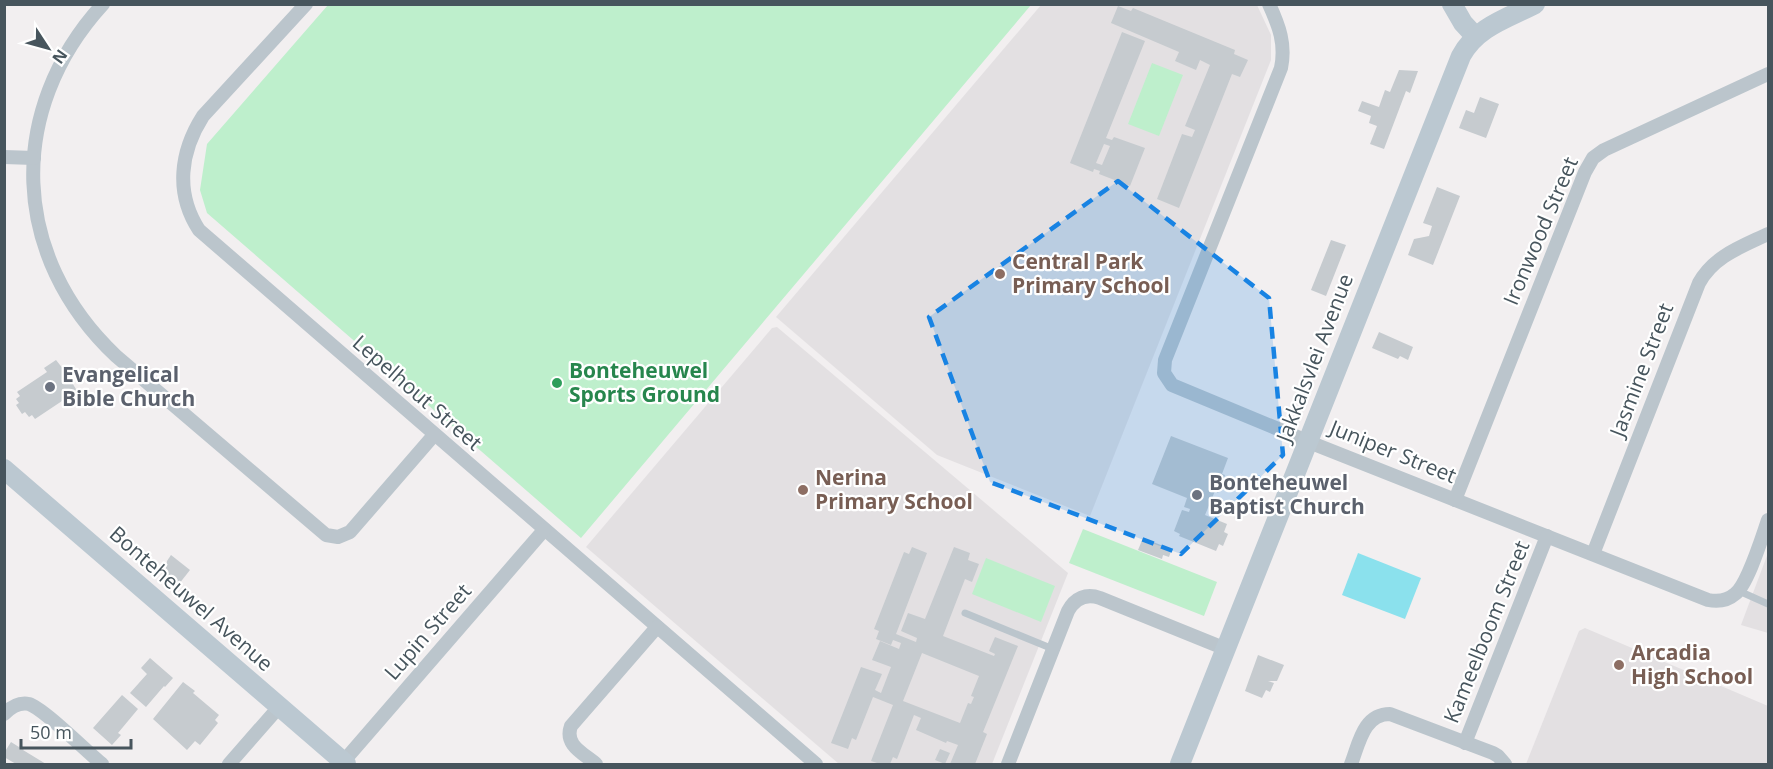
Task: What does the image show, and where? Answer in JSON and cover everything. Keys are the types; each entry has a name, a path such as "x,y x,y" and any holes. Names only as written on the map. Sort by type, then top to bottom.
{"street":[{"path":"103,4 75,40 54,77 39,121 34,158 34,197 47,254 64,292 87,326 116,356 321,533 338,537 350,532 434,435"},
{"name":"Lepelhout Street","path":"306,4 203,116 187,149 184,198 193,220 207,238 816,765"},
{"name":"Juniper Street","path":"1269,4 1283,41 1281,68 1170,350 1164,370 1168,381 1176,388 1708,600 1722,601 1739,591"},
{"path":"1452,4 1475,36"},
{"name":"Jakkalsvlei Avenue","path":"1180,765 1463,52 1475,36 1490,26 1535,4"},
{"name":"Ironwood Street","path":"1455,500 1593,159 1604,150 1768,74"},
{"path":"4,157 34,158"},
{"name":"Jasmine Street","path":"1593,554 1699,283 1717,260 1768,234"},
{"name":"Bonteheuwel Avenue","path":"7,477 345,763"},
{"path":"1739,591 1768,520"},
{"name":"Lupin Street","path":"345,763 544,530"},
{"name":"Kameelboom Street","path":"1465,743 1547,536"},
{"path":"1008,765 1071,605 1076,601 1087,596 1100,598 1226,649"},
{"path":"596,765 570,742 568,735 571,726 657,627"},
{"path":"4,714 19,704 35,707 102,765"},
{"path":"229,765 279,707"},
{"path":"1351,765 1367,724 1383,714 1390,714 1498,756 1505,765"}],"lane":[{"path":"1739,591 1768,604"},
{"path":"965,614 1053,649"}],"highlighted area":[{"path":"1118,181 1269,298 1283,455 1181,554 990,482 929,317"}],"shaded area":[{"name":"Central Park Primary School","path":"1041,5 1257,5 1271,35 1271,60 1090,516 937,455 776,317"},
{"name":"Nerina Primary School","path":"777,327 1068,573 992,764 839,764 586,547 772,328"},
{"path":"1768,553 1768,633 1741,625"},
{"name":"Arcadia High School","path":"1585,628 1768,706 1768,764 1526,764 1579,631"}],"green space":[{"name":"Bonteheuwel Sports Ground","path":"328,5 1031,5 581,538 207,213 200,190 207,144"},
{"path":"1152,63 1183,75 1159,136 1128,124"},
{"path":"1083,529 1217,582 1204,616 1069,563"},
{"path":"986,558 1055,586 1041,622 972,594"}],"water":[{"path":"1358,553 1421,578 1405,619 1342,595"}],"building":[{"path":"1118,6 1131,11 1133,8 1235,50 1234,54 1248,60 1240,77 1232,74 1179,208 1157,199 1182,134 1192,137 1195,130 1185,126 1210,65 1200,60 1196,70 1175,61 1179,52 1111,23"},
{"path":"1122,32 1145,41 1106,138 1112,140 1114,137 1145,148 1130,186 1099,174 1100,171 1094,169 1093,172 1070,163","holes":["1104,144 1110,146 1102,165 1096,163"]},
{"path":"1399,70 1418,71 1410,93 1406,91 1384,149 1370,144 1377,126 1369,123 1371,116 1358,111 1362,101 1379,107 1385,90 1390,92"},
{"path":"1480,97 1499,104 1486,138 1459,128 1466,110 1474,113"},
{"path":"1437,187 1460,196 1433,265 1408,255 1414,239 1429,236 1432,226 1423,223"},
{"path":"1331,240 1346,245 1326,296 1311,290"},
{"path":"1379,332 1413,347 1408,360 1400,356 1398,359 1372,348"},
{"name":"Evangelical Bible Church","path":"56,360 72,380 79,394 67,402 65,399 35,419 32,415 29,417 25,412 22,414 16,405 19,403 16,399 20,396 17,392 47,372 44,368"},
{"name":"Bonteheuwel Baptist Church","path":"1171,436 1228,458 1218,493 1215,491 1205,515 1227,524 1224,532 1228,534 1223,546 1219,544 1216,551 1179,536 1180,534 1174,531 1182,510 1189,512 1190,509 1184,507 1187,498 1152,484"},
{"path":"1143,538 1166,547 1171,551 1169,557 1163,555 1162,559 1138,550"},
{"path":"912,547 927,553 896,634 916,642 917,638 901,631 908,613 925,619 954,547 970,553 968,560 979,564 972,582 965,579 943,636 994,656 995,654 989,651 995,637 1018,646 983,732 987,734 975,764 950,764 958,745 947,741 946,743 916,730 921,718 914,715 897,759 893,757 890,764 871,761 893,705 873,697 856,740 852,738 848,749 831,743 861,667 882,674 875,690 881,693 891,667 872,660 880,641 899,649 901,643 893,640 891,645 876,639 879,631 874,629 904,552 909,554","holes":["922,653 979,676 971,696 974,697 971,704 968,703 960,723 903,701"]},
{"path":"171,555 190,570 179,584 165,574 167,561"},
{"path":"1258,655 1284,665 1277,681 1268,681 1274,683 1270,692 1266,690 1262,698 1245,691"},
{"path":"150,658 173,678 146,707 130,693 147,674 141,668"},
{"path":"183,682 219,715 215,720 218,723 200,745 195,741 187,750 153,719"},
{"path":"122,695 138,709 118,733 121,735 112,745 93,728"},
{"path":"11,742 25,748 23,750 46,764 16,764 4,757"},
{"path":"940,749 950,753 945,764 935,760"}],"place":[{"name":"Central Park Primary School","path":"1000,274"},
{"name":"Bonteheuwel Sports Ground","path":"557,383"},
{"name":"Evangelical Bible Church","path":"50,387"},
{"name":"Nerina Primary School","path":"803,490"},
{"name":"Bonteheuwel Baptist Church","path":"1197,495"},
{"name":"Arcadia High School","path":"1619,665"}]}
